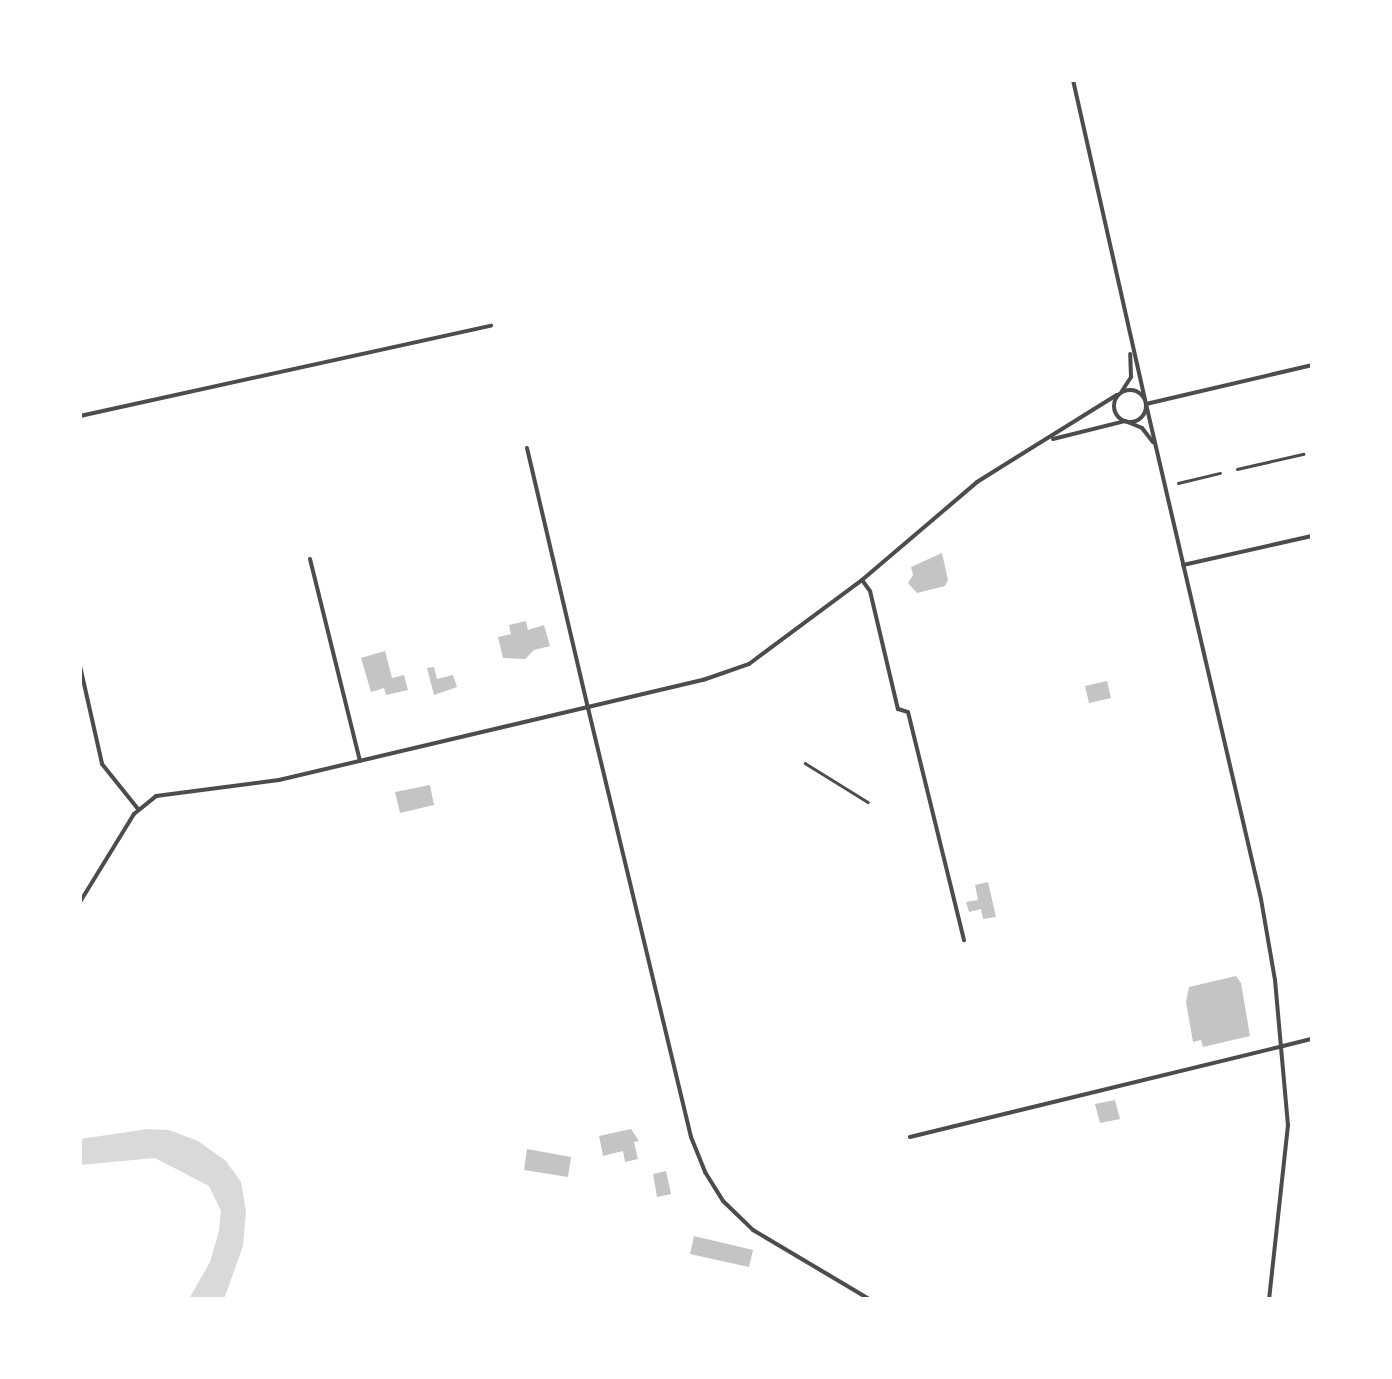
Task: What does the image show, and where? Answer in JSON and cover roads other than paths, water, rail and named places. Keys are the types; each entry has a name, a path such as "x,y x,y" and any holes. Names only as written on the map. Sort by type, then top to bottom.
{"street":[{"path":"1073,80 1128,339 1268,928 1283,1046 1286,1154 1269,1299"},
{"path":"80,416 491,326"},
{"path":"80,902 138,809 164,793 263,784 703,680 748,664 862,580 969,488 1065,433 1119,394 1131,378 1128,339"},
{"path":"1145,402 1312,364"},
{"path":"1119,394 1134,390 1145,402"},
{"path":"1119,394 1114,410 1126,422 1142,428 1155,446"},
{"path":"1065,433 1140,418 1145,402"},
{"path":"527,448 691,1136 705,1172 723,1201 753,1230 869,1299"},
{"path":"1238,469 1303,454"},
{"path":"1178,483 1220,473"},
{"path":"1183,565 1312,536"},
{"path":"310,558 360,761"},
{"path":"862,580 870,591 898,709 908,712 964,940"},
{"path":"80,666 102,764 138,809"},
{"path":"804,763 868,802"},
{"path":"910,1137 1312,1040"}]}
